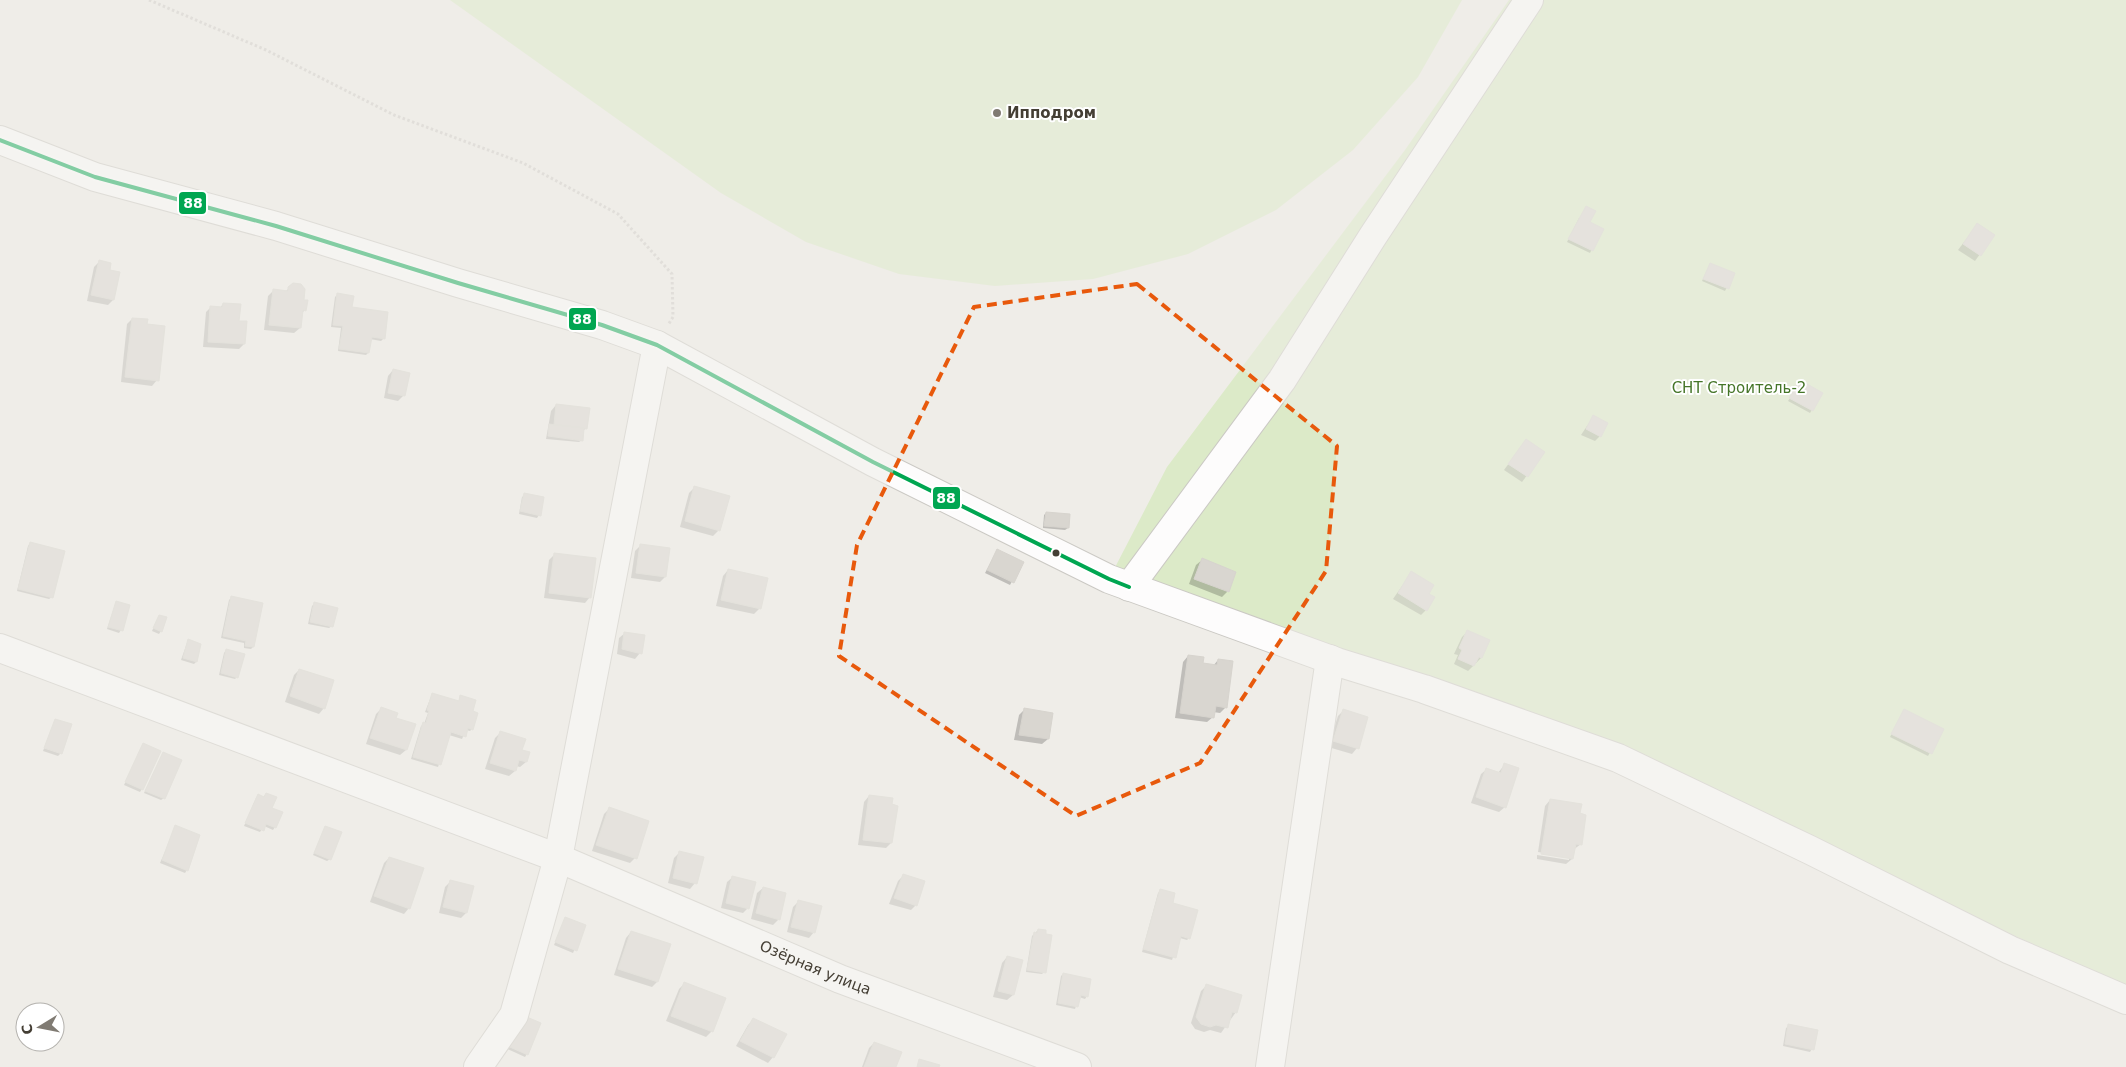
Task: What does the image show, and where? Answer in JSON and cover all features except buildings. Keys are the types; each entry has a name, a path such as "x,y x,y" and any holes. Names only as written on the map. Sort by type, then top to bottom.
{"street":[{"path":"1129,587 1282,380 1373,236 1529,0"},
{"path":"0,140 95,177 276,226 458,283 602,324 657,346 874,462 1109,579 1330,659 1424,689 1618,758 1810,850 2010,950 2126,1000"},
{"path":"478,1067 514,1015 558,858 657,346"},
{"name":"Озёрная улица","path":"0,648 558,858 840,979 1077,1067"},
{"path":"1270,1067 1330,659"}],"path":[{"path":"149,0 266,50 394,115 523,163 618,214 672,274 673,317 657,346"}],"highlighted area":[{"path":"1137,284 1337,446 1326,571 1200,763 1076,816 839,656 857,545 974,307"}],"green space":[{"name":"Ипподром","path":"450,0 1462,0 1418,77 1353,150 1276,210 1188,254 1093,279 995,286 899,274 806,242 721,193"},
{"name":"СНТ Строитель-2","path":"1509,0 2126,0 2126,986 1609,753 1109,579 1167,467 1405,150"}],"transit line":[{"name":"88","path":"0,140 95,177 276,226 458,283 602,325 657,345 873,462 1109,579 1129,587"}],"place":[{"name":"Ипподром","path":"997,113"}]}
